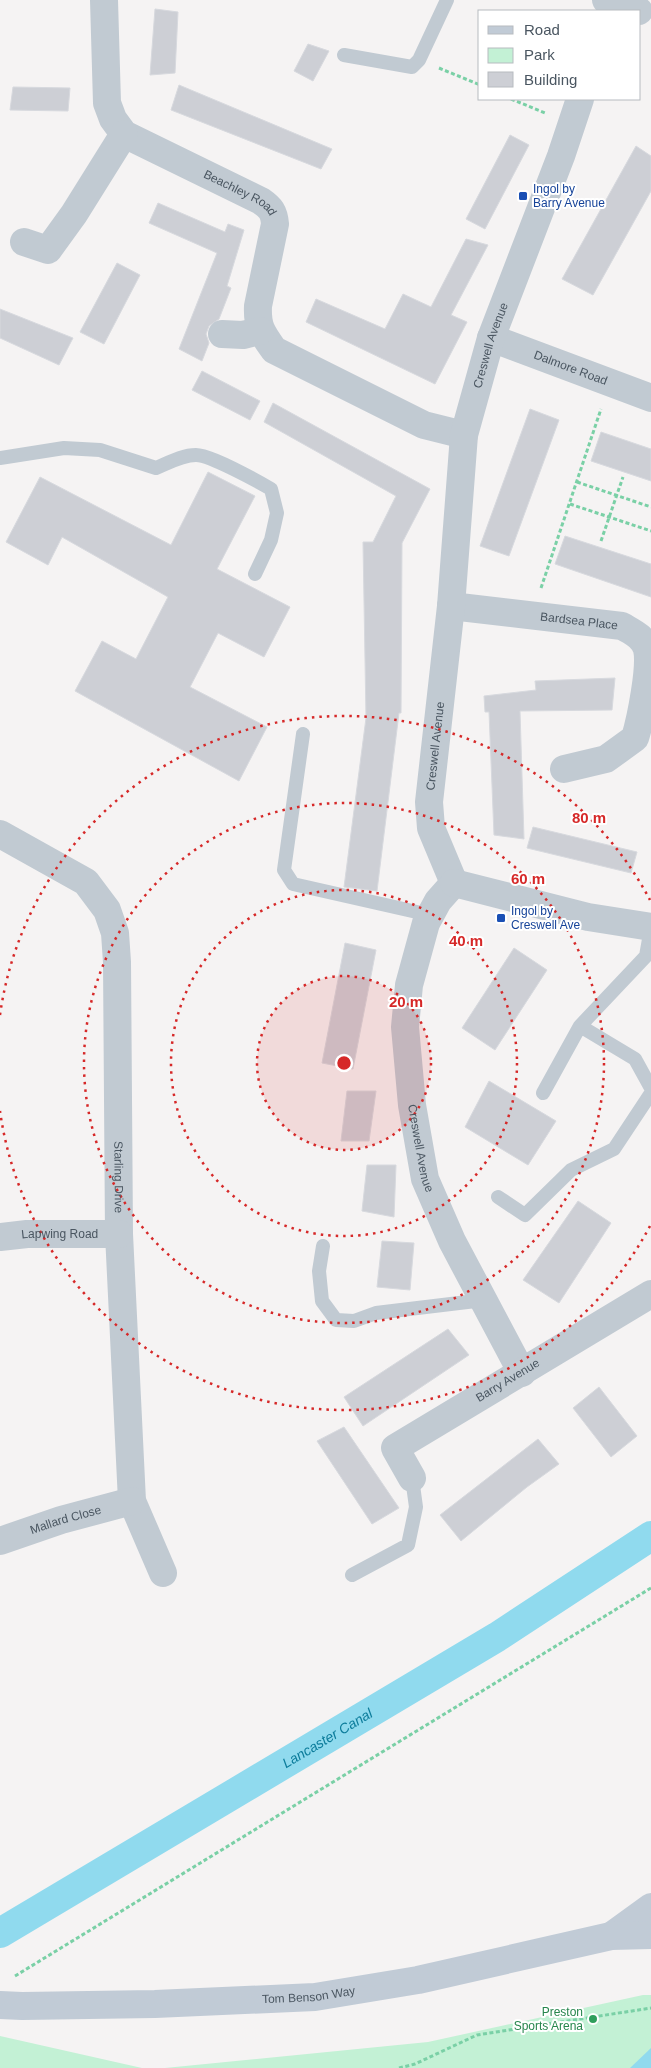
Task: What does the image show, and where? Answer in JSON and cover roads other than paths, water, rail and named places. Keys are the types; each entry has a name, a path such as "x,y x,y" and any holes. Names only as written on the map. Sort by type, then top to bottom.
{"main road":[{"name":"Tom Benson Way","path":"611,1936 651,1907"},
{"name":"Tom Benson Way","path":"10,1997 155,2004 315,1997 418,1980 611,1936 651,1935"}],"street":[{"path":"24,242 48,250 74,214 124,134 113,119 107,103 104,0"},
{"name":"Creswell Avenue","path":"522,1373 452,1241 425,1179 412,1104 405,1027 409,984 417,950 430,915 438,901 454,882 431,828 429,802 451,606 464,435 491,338 561,156 570,124 580,100"},
{"name":"Beachley Road","path":"124,134 271,208 275,224 258,306 260,331"},
{"path":"222,334 242,334 260,331 274,350 424,425 464,435"},
{"name":"Dalmore Road","path":"491,338 651,398"},
{"name":"Bardsea Place","path":"451,606 622,626 640,636 648,649 649,668 635,738 606,759 564,769"},
{"name":"Starling Drive","path":"0,834 86,882 107,910 115,933 119,1234 132,1501 163,1573"},
{"path":"454,882 588,917 651,928"},
{"name":"Lapwing Road","path":"0,1237 27,1234 119,1234"},
{"name":"Barry Avenue","path":"412,1478 395,1448 651,1294"},
{"name":"Mallard Close","path":"0,1541 60,1520 132,1501"}],"lane":[{"path":"344,55 412,68 419,60 447,0"},
{"path":"0,458 64,448 100,450 156,468 180,458 198,455 245,475 271,489 276,513 271,540 255,574"},
{"path":"303,734 284,870 293,884 430,915"},
{"path":"543,1093 580,1026 646,956 651,928"},
{"path":"580,1026 635,1059 651,1088"},
{"path":"498,1197 525,1215 571,1170 614,1149 651,1093"},
{"path":"323,1246 318,1271 322,1301 336,1320 354,1321 376,1313 484,1300"},
{"path":"352,1575 408,1545 416,1507 412,1478"}],"water":[{"path":"651,2048 651,2068 630,2068"}],"waterway":[{"name":"Lancaster Canal","path":"0,1933 497,1637 651,1536"}],"place":[{"name":"Ingol by Barry Avenue","path":"523,196"},
{"name":"Ingol by Creswell Ave","path":"501,918"},
{"name":"Preston Sports Arena","path":"593,2019"}]}
